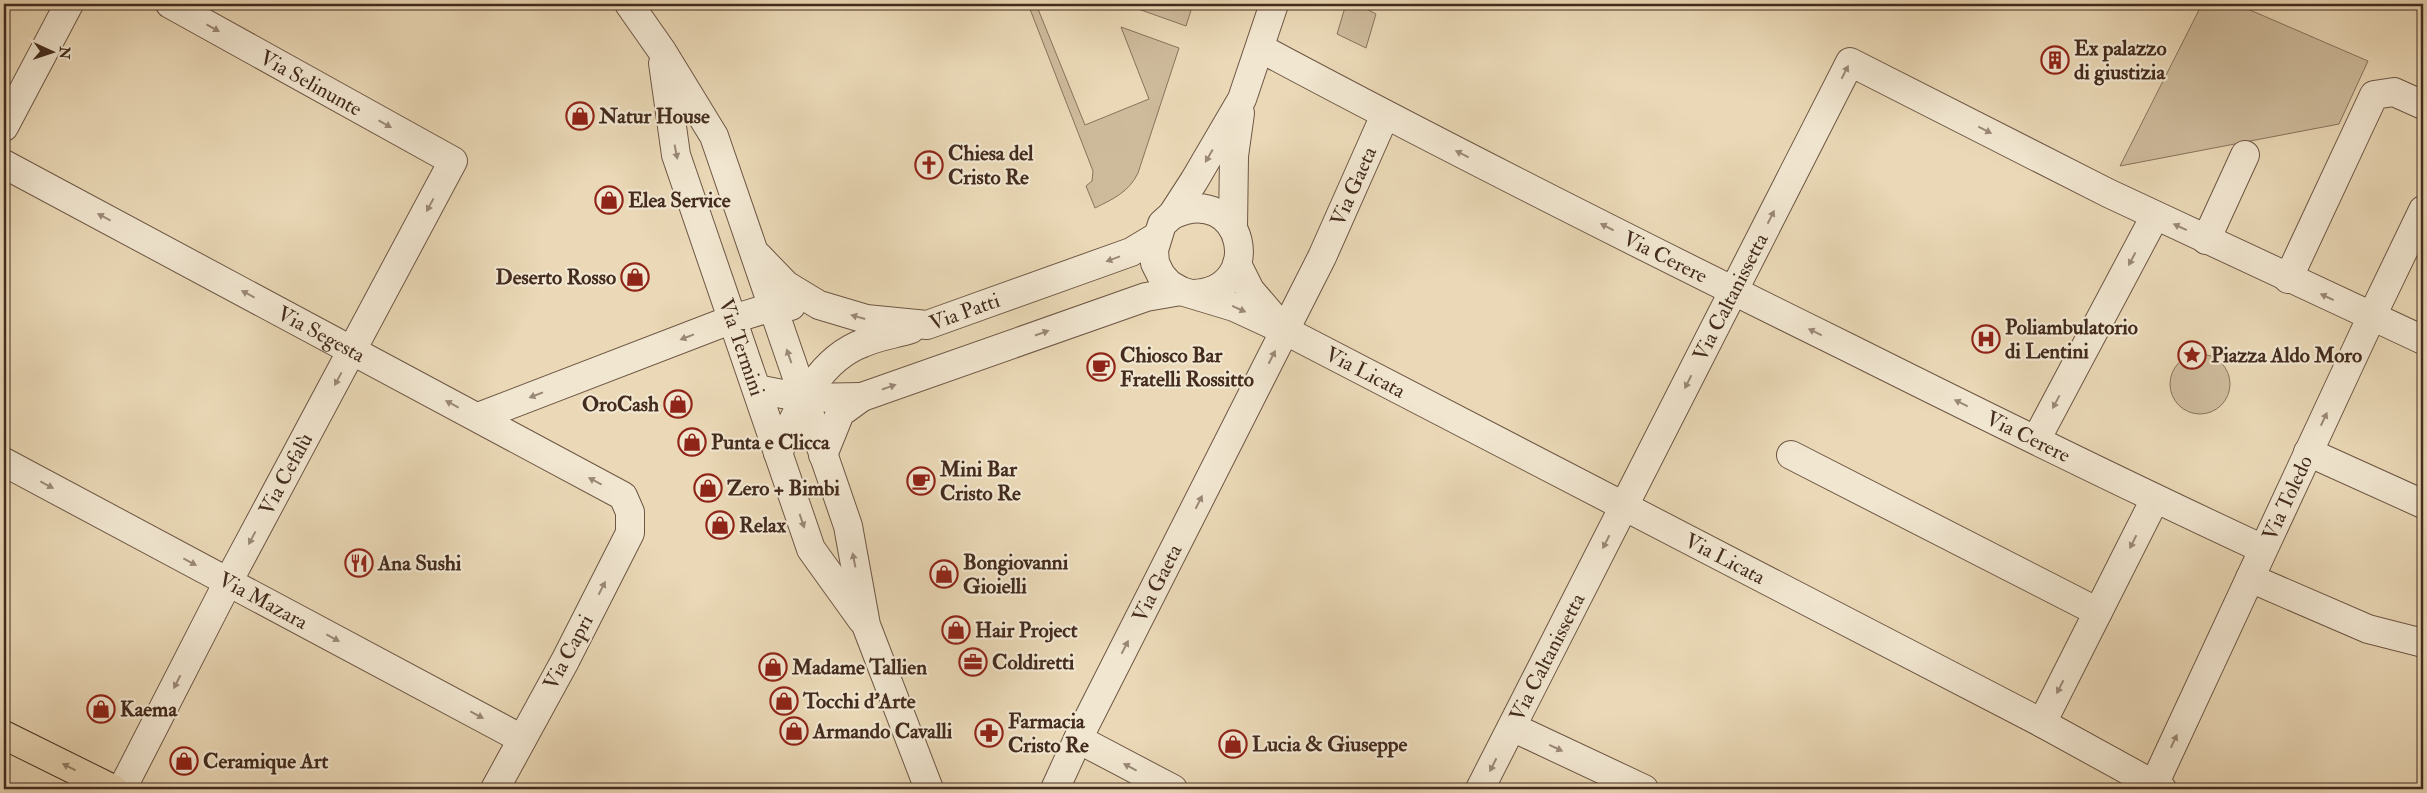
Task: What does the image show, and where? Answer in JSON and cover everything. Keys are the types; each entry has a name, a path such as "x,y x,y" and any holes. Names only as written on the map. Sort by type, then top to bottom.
{"main road":[{"path":"4,734 112,789"}],"street":[{"path":"4,127 69,4"},
{"name":"Via Selinunte","path":"170,4 452,162"},
{"name":"Via Termini","path":"629,4 662,51 714,136 848,526 866,625 929,789"},
{"path":"1187,292 1169,284 1161,274 1155,263 1154,250 1164,226 1194,181 1242,99 1274,4"},
{"name":"Via Cerere","path":"1260,48 1385,115 1734,292 2263,549"},
{"name":"Via Termini","path":"662,51 676,155 811,549 866,625"},
{"name":"Via Caltanissetta","path":"1480,789 1850,62 2155,216"},
{"path":"2288,279 2374,95 2394,92 2423,104"},
{"path":"823,455 840,413 862,397 1146,297 1187,292 1204,293 1215,290 1232,275 1240,252 1233,228 1234,156 1242,99"},
{"name":"Via Gaeta","path":"1051,787 1078,739 1286,331 1322,257 1385,115"},
{"path":"2206,240 2245,155"},
{"name":"Via Cefalù","path":"122,789 228,582 354,350 452,162"},
{"name":"Via Segesta","path":"4,164 354,350 622,496 630,512"},
{"path":"1164,226 1184,209 1198,207 1212,210 1224,217 1233,228"},
{"name":"Via Toledo","path":"2156,788 2263,549 2423,210"},
{"path":"2036,440 2155,216 2371,318 2423,340"},
{"name":"Via Patti","path":"753,251 786,285 819,305 866,319 927,325 1131,252 1164,226"},
{"path":"1237,264 1250,290 1286,331"},
{"name":"Via Licata","path":"1187,292 1234,307 1286,331 2042,723 2156,788"},
{"path":"478,417 733,319 772,307 819,305"},
{"path":"778,452 803,398 829,364 862,343 927,325"},
{"path":"757,389 803,398 862,397"},
{"path":"2308,452 2423,504"},
{"path":"1791,455 2098,612"},
{"name":"Via Mazara","path":"4,462 522,739"},
{"path":"2042,723 2155,498"},
{"name":"Via Capri","path":"495,789 630,533 630,512"},
{"path":"2250,578 2368,629 2423,644"},
{"path":"1512,727 1644,789"},
{"path":"1078,739 1174,789"}],"shaded area":[{"path":"1028,4 1036,4 1085,125 1149,99 1121,27 1179,48 1138,173 1125,190 1095,208 1086,186 1092,181 1093,171"},
{"path":"1124,4 1193,4 1186,26"},
{"path":"1346,4 1357,4 1376,14 1366,48 1337,34"},
{"path":"2202,4 2236,4 2368,61 2339,124 2120,166"},
{"path":"2200,354 2217,359 2225,367 2230,384 2225,401 2217,409 2200,414 2183,409 2175,401 2170,384 2175,367 2183,359"}],"place":[{"name":"Ex palazzo di giustizia","path":"2055,60"},
{"name":"Natur House","path":"580,116"},
{"name":"Chiesa del Cristo Re","path":"929,165"},
{"name":"Elea Service","path":"609,200"},
{"name":"Deserto Rosso","path":"635,277"},
{"name":"Poliambulatorio di Lentini","path":"1986,339"},
{"name":"Piazza Aldo Moro","path":"2192,355"},
{"name":"Chiosco Bar Fratelli Rossitto","path":"1101,367"},
{"name":"OroCash","path":"678,404"},
{"name":"Punta e Clicca","path":"692,442"},
{"name":"Mini Bar Cristo Re","path":"921,481"},
{"name":"Zero + Bimbi","path":"708,488"},
{"name":"Relax","path":"720,525"},
{"name":"Ana Sushi","path":"359,563"},
{"name":"Bongiovanni Gioielli","path":"944,574"},
{"name":"Hair Project","path":"956,630"},
{"name":"Coldiretti","path":"973,662"},
{"name":"Madame Tallien","path":"773,667"},
{"name":"Tocchi d'Arte","path":"784,701"},
{"name":"Kaema","path":"101,709"},
{"name":"Armando Cavalli","path":"794,731"},
{"name":"Farmacia Cristo Re","path":"989,733"},
{"name":"Lucia & Giuseppe","path":"1233,744"},
{"name":"Ceramique Art","path":"184,761"}]}
